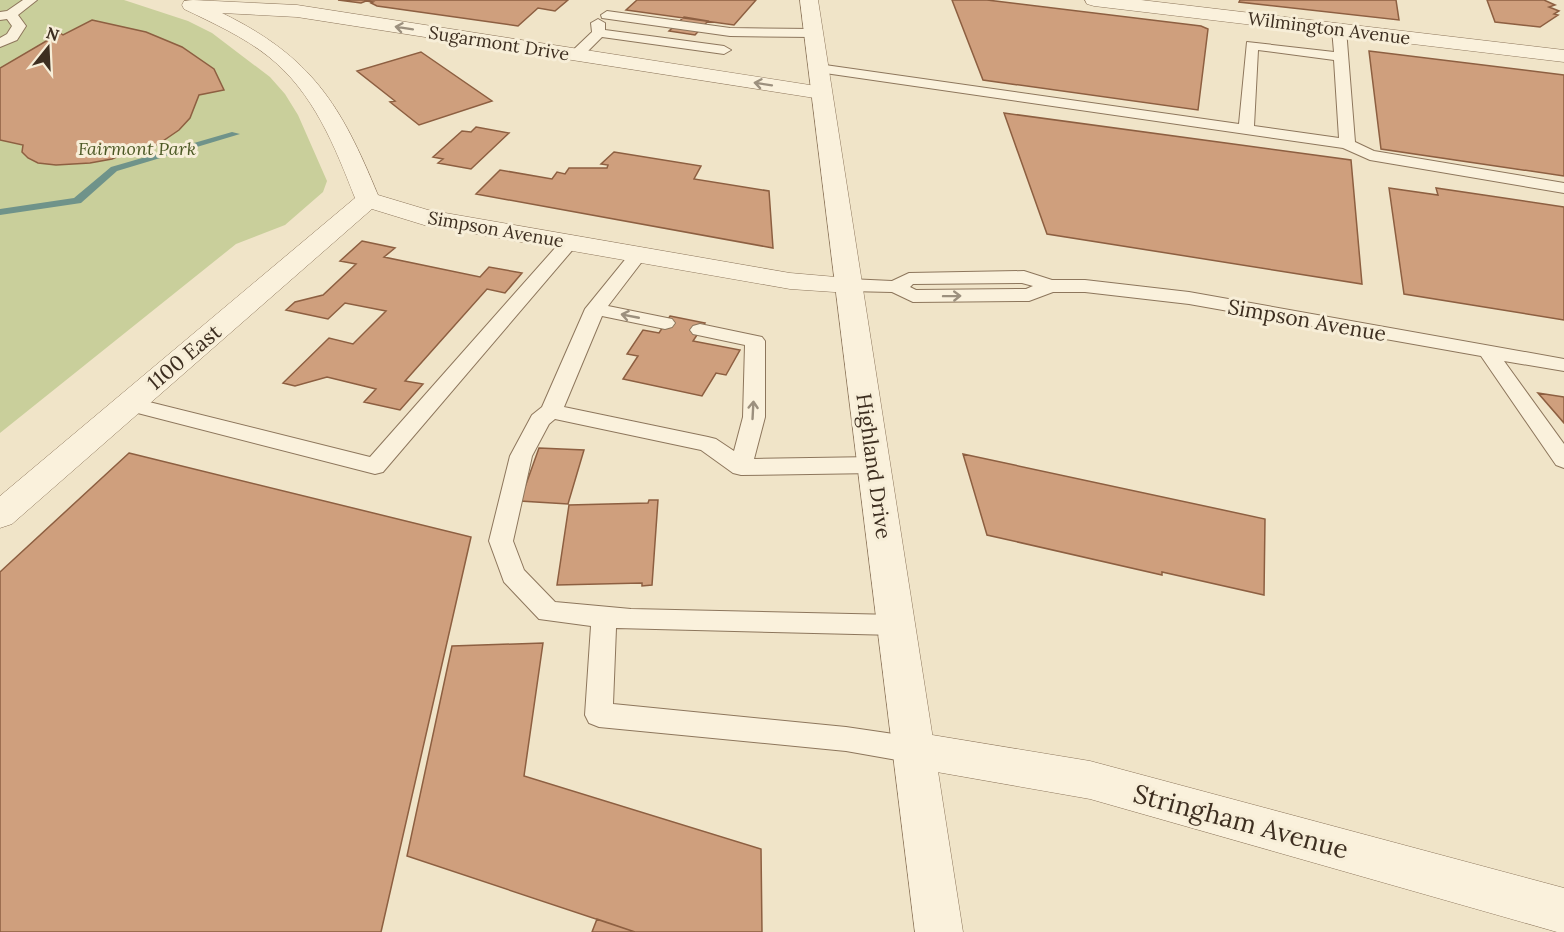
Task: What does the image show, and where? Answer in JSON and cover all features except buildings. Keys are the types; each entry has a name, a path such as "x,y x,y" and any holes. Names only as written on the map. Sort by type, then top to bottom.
{"street":[{"name":"Highland Drive","path":"809,0 939,932"},
{"name":"Wilmington Avenue","path":"1094,0 1564,57"},
{"name":"Sugarmont Drive","path":"184,2 297,11 821,93"},
{"path":"184,2 255,38 301,75 331,121 368,200"},
{"name":"Simpson Avenue","path":"368,200 424,217 568,243 790,281 849,285"},
{"name":"1100 East","path":"0,515 368,200"},
{"name":"Stringham Avenue","path":"914,750 1090,780 1548,915"}],"lane":[{"path":"0,42 18,31 19,26 6,15 31,0"},
{"path":"606,18 722,33"},
{"path":"606,18 722,33 813,33"},
{"path":"576,55 606,18"},
{"path":"606,18 697,47 723,50"},
{"path":"1339,29 1347,144"},
{"path":"697,47 722,33"},
{"path":"1246,130 1252,45 1340,57"},
{"path":"818,68 1347,144 1370,155 1564,188"},
{"path":"129,404 375,466 568,243"},
{"path":"638,255 595,309 551,411 540,420 521,456 501,541 513,575 548,612 631,619 896,625"},
{"name":"Simpson Avenue","path":"849,285 896,287 913,296 1029,295 1050,286 1085,286 1189,298 1564,365"},
{"path":"595,309 665,323"},
{"path":"700,330 755,341 754,417 741,467"},
{"path":"1488,352 1564,460"},
{"path":"551,411 708,444 741,467 874,465"},
{"path":"604,616 599,715 846,739 914,750"}],"green space":[{"name":"Fairmont Park","path":"0,0 124,0 188,21 212,33 270,77 285,94 298,115 327,181 323,192 285,225 236,244 0,433"}],"waterway":[{"path":"0,212 77,201 114,169 235,134"}]}
